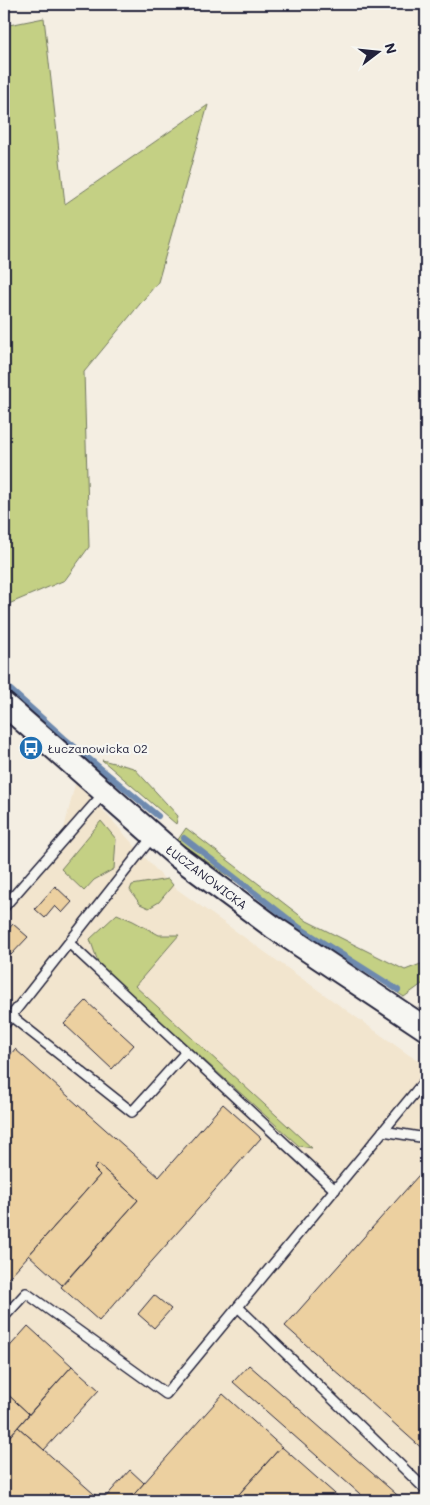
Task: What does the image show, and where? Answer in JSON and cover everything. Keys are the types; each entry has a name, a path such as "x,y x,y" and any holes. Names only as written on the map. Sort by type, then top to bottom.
{"street":[{"name":"ŁUCZANOWICKA","path":"4,704 176,856 273,928 426,1029"}],"lane":[{"path":"4,907 104,793"},
{"path":"4,1025 153,836"},
{"path":"69,943 334,1190"},
{"path":"11,1016 132,1112 186,1052"},
{"path":"4,1317 26,1293 166,1394 426,1079"},
{"path":"383,1131 426,1138"},
{"path":"238,1307 426,1490"}],"shaded area":[{"path":"76,780 167,882 409,1055 426,1064 426,1501 4,1501 4,902 63,833"}],"green space":[{"path":"44,18 65,204 208,105 158,282 84,372 89,547 65,580 4,606 4,26"},
{"path":"102,760 134,768 178,816 176,824"},
{"path":"101,821 116,839 114,869 94,880 84,891 61,869"},
{"path":"186,828 307,921 405,970 426,962 426,981 404,997 177,841"},
{"path":"168,879 173,885 159,902 149,908 140,904 130,890 132,885"},
{"path":"117,914 159,935 179,935 135,986 312,1148 299,1146 99,965 90,939"}],"building":[{"path":"55,886 72,902 62,913 55,906 45,918 35,909"},
{"path":"13,924 28,937 11,955 4,948 4,934"},
{"path":"4,950 10,956 4,963"},
{"path":"86,1001 134,1045 112,1069 64,1024"},
{"path":"15,1049 159,1177 223,1104 261,1138 99,1321 61,1287 138,1200 98,1164 94,1169 100,1175 4,1283 4,1063"},
{"path":"98,1164 138,1200 62,1285 29,1255 100,1175 94,1169"},
{"path":"426,1167 426,1452 285,1326"},
{"path":"154,1295 171,1309 154,1328 138,1314"},
{"path":"28,1326 72,1366 29,1414 4,1391 4,1353"},
{"path":"249,1365 404,1501 368,1501 233,1382"},
{"path":"72,1366 99,1390 44,1450 18,1427"},
{"path":"4,1391 29,1414 4,1443"},
{"path":"223,1394 283,1448 283,1449 281,1447 233,1501 128,1501"},
{"path":"18,1427 102,1501 4,1501 4,1443"},
{"path":"281,1447 283,1448 343,1501 233,1501"},
{"path":"130,1470 144,1483 128,1501 102,1501"}],"waterway":[{"path":"4,684 64,738 158,816"},
{"path":"184,838 300,928 398,990"}],"place":[{"name":"Łuczanowicka 02","path":"31,748"}]}
